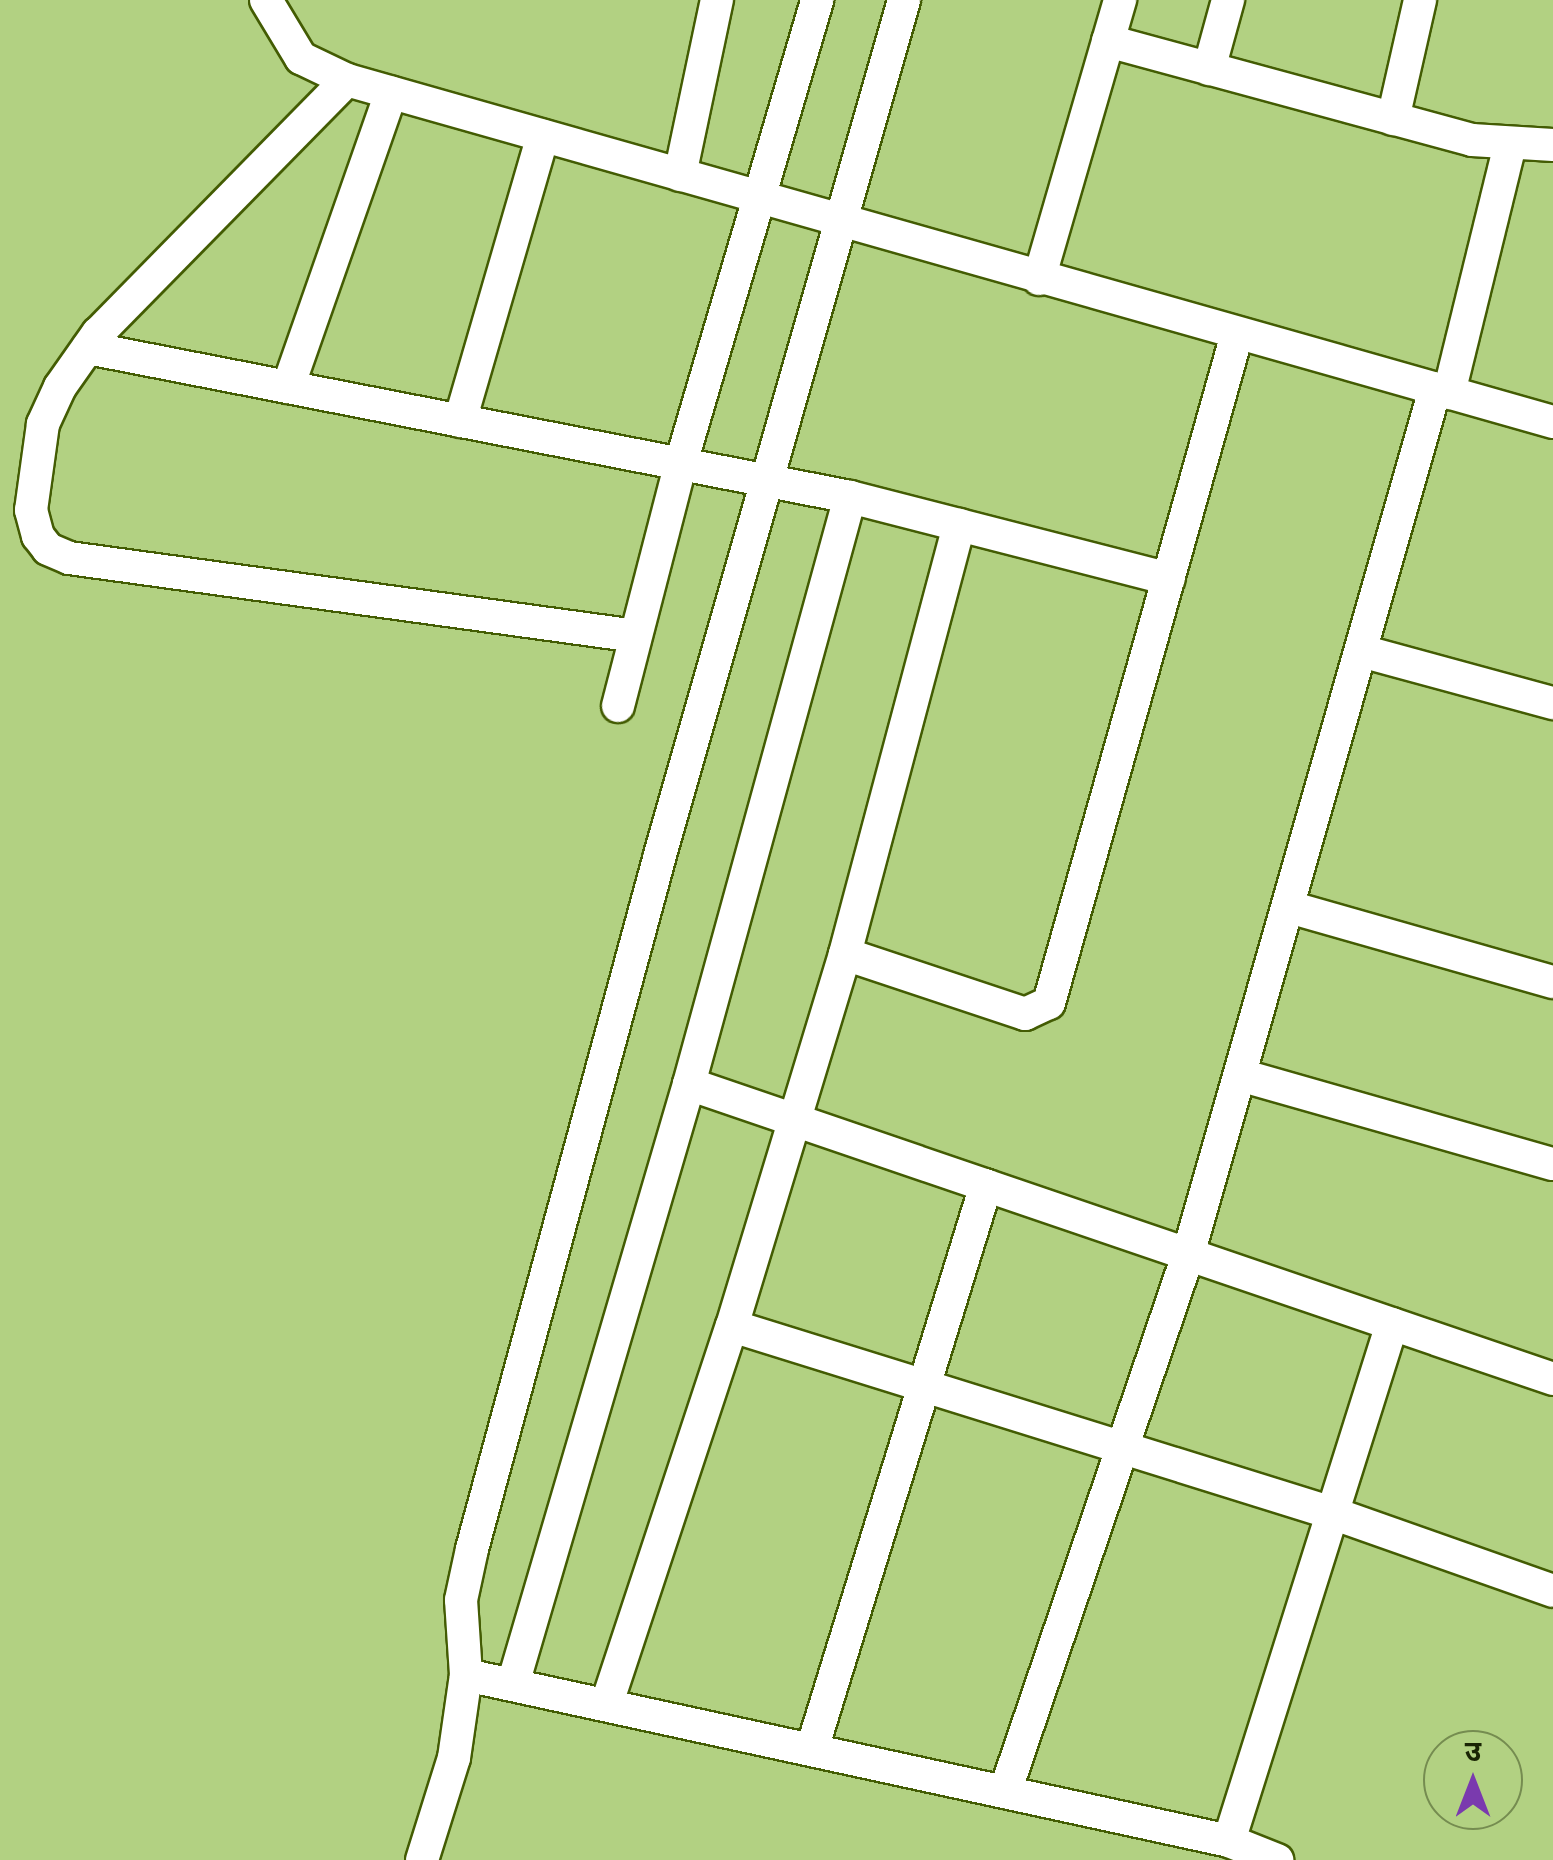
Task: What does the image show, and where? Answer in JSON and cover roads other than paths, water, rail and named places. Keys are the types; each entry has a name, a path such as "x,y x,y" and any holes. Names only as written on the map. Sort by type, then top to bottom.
{"street":[{"path":"266,0 301,58 347,80 1553,422"},
{"path":"680,175 717,0"},
{"path":"618,706 681,463 762,198 817,0"},
{"path":"422,1860 454,1758 466,1675 459,1633 472,1550 767,480 904,0"},
{"path":"1039,279 1120,0"},
{"path":"1209,69 1228,0"},
{"path":"1393,119 1420,0"},
{"path":"1108,41 1393,119 1510,146 1553,145"},
{"path":"347,80 88,348 44,424 31,510 48,549 69,558 636,636"},
{"path":"288,387 391,93"},
{"path":"460,420 543,136"},
{"path":"1005,1792 1188,1255 1361,651 1442,391 1510,146"},
{"path":"845,954 1025,1014 1049,1003 1237,334"},
{"path":"88,348 850,497 1169,579"},
{"path":"513,1684 689,1084 850,497"},
{"path":"607,1704 732,1326 845,954 960,525"},
{"path":"1361,651 1553,703"},
{"path":"1289,907 1553,982"},
{"path":"1240,1075 1553,1164"},
{"path":"689,1084 1553,1379"},
{"path":"812,1749 919,1384 986,1185"},
{"path":"1230,1841 1392,1324"},
{"path":"732,1326 1332,1513 1553,1591"},
{"path":"466,1675 1230,1841 1277,1860"}]}
